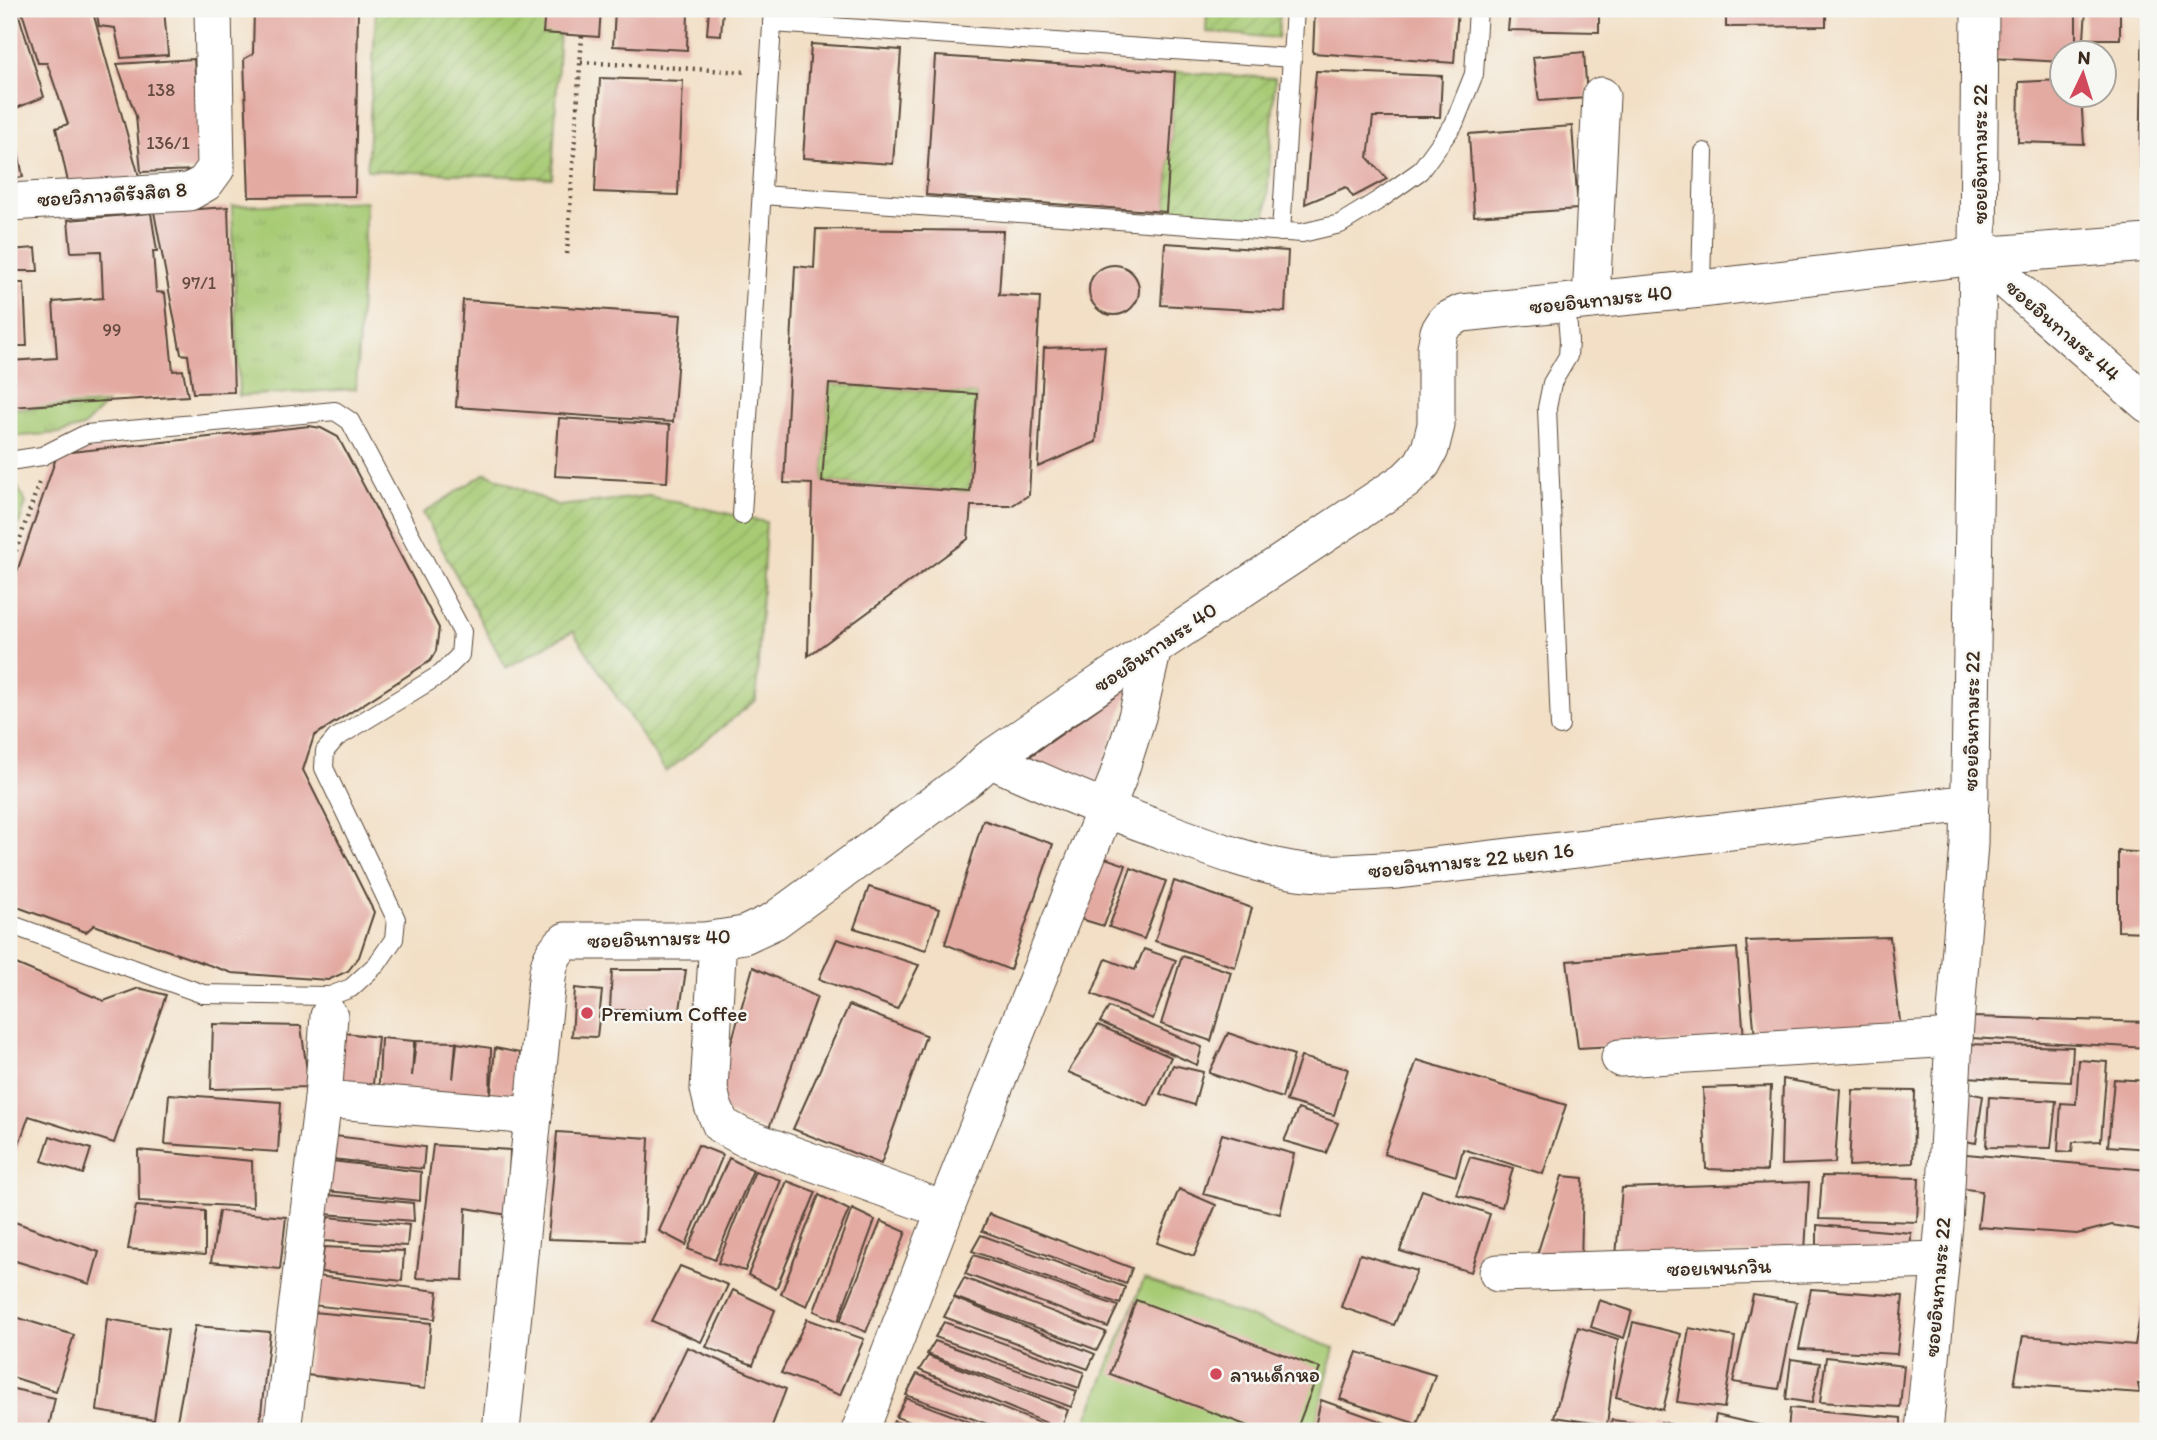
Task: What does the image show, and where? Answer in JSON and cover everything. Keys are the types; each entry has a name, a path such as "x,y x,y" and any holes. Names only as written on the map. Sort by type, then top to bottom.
{"street":[{"name":"ซอยวิภาวดีรังสิต 8","path":"9,202 190,192 205,183 216,168 212,9"},
{"name":"ซอยอินทามระ 22","path":"1924,1431 1940,1260 1969,844 1980,9"},
{"path":"1579,301 1601,96"},
{"name":"ซอยอินทามระ 40","path":"500,1431 549,963 554,950 566,941 705,941 744,935 774,921 969,778 990,759 1406,480 1422,464 1430,449 1436,425 1436,348 1439,332 1446,321 1462,313 1701,289 1978,256 2148,243"},
{"name":"ซอยอินทามระ 44","path":"1978,256 2148,404"},
{"path":"860,1431 1117,780 1137,717 1153,648"},
{"name":"ซอยอินทามระ 22 แยก 16","path":"990,759 1105,809 1241,859 1293,871 1334,873 1398,870 1970,803"},
{"path":"718,939 709,1089 721,1125 743,1136 945,1210"},
{"path":"282,1431 323,1099 329,1006"},
{"path":"1620,1058 1954,1038"},
{"path":"323,1099 533,1116"},
{"name":"ซอยเพนกวิน","path":"1499,1273 1940,1260"}],"lane":[{"path":"1281,232 1295,9"},
{"path":"762,195 1281,232 1302,233 1340,224 1420,171 1454,124 1474,74 1478,9"},
{"path":"742,515 773,16 1292,58"},
{"path":"1701,289 1704,152"},
{"path":"1560,726 1547,408 1552,383 1568,356 1579,301"},
{"path":"9,461 43,456 86,434 335,411 350,421 462,632 460,654 441,674 336,738 325,751 324,768 396,919 394,939 377,964 329,1006 203,993 9,924"}],"path":[{"path":"567,254 582,36"},
{"path":"580,62 769,74"},
{"path":"9,571 50,452"}],"green space":[{"path":"376,9 561,9 552,178 367,170"},
{"path":"1207,9 1280,9 1278,38 1206,32"},
{"path":"1175,72 1275,78 1266,218 1166,212"},
{"path":"366,201 356,389 239,396 232,206"},
{"path":"829,384 977,394 970,492 822,482"},
{"path":"106,404 83,427 60,433 9,437 9,409"},
{"path":"486,473 559,506 649,496 766,522 756,700 666,772 573,631 506,668 423,513"},
{"path":"9,482 17,486 26,503 9,553"},
{"name":"ลานเด็กหอ","path":"1144,1279 1334,1348 1314,1431 1082,1431"}],"building":[{"path":"9,9 17,9 44,97 9,111"},
{"path":"21,9 92,9 140,180 68,182 56,128 68,124 47,63 38,63"},
{"path":"96,9 164,9 168,55 121,58 115,28 99,26"},
{"path":"254,9 358,10 355,196 249,197 244,59 253,54"},
{"path":"545,9 601,9 599,37 543,33"},
{"path":"615,9 688,9 687,50 613,46"},
{"path":"709,9 723,9 721,35 707,34"},
{"path":"1315,9 1458,9 1454,63 1313,53"},
{"path":"1510,9 1599,9 1599,32 1508,30"},
{"path":"1726,9 1826,9 1826,26 1726,27"},
{"path":"1992,9 2076,9 2076,38 2048,38 2048,61 1992,58"},
{"path":"2086,9 2120,9 2120,39 2084,38"},
{"path":"2143,9 2148,9 2148,168 2140,168"},
{"path":"811,44 901,50 893,164 803,158"},
{"path":"1584,52 1587,98 1539,101 1533,57"},
{"path":"935,56 1175,72 1166,212 926,195"},
{"path":"194,59 198,170 141,172 136,116 117,64"},
{"path":"1316,71 1442,76 1440,117 1373,117 1368,158 1387,179 1353,197 1346,187 1305,204"},
{"path":"600,78 683,81 678,195 595,192"},
{"path":"2048,81 2048,108 2082,108 2084,144 2018,142 2019,82"},
{"path":"12,121 23,177 9,180 9,122"},
{"path":"1572,126 1578,209 1474,216 1469,134"},
{"path":"228,207 234,392 193,393 188,355 181,354 154,212"},
{"path":"151,213 157,251 153,251 156,292 165,293 173,371 183,370 188,396 9,407 9,361 57,358 53,302 103,298 101,251 71,252 68,220"},
{"path":"816,229 1003,231 999,295 1040,297 1029,495 1011,506 971,506 968,539 808,656 812,484 784,483 795,266 814,268","holes":["829,384 977,394 970,492 822,482"]},
{"path":"1165,243 1288,251 1285,312 1161,305"},
{"path":"36,248 38,271 12,271 12,283 24,283 27,346 9,346 9,250"},
{"path":"1114,265 1131,273 1139,290 1131,307 1114,315 1097,307 1089,290 1097,273"},
{"path":"463,300 681,315 673,422 456,407"},
{"path":"1105,346 1096,442 1038,467 1044,348"},
{"path":"559,418 670,425 667,482 555,476"},
{"path":"309,426 321,428 338,437 439,628 436,651 430,661 314,736 303,770 374,912 359,957 348,971 328,980 232,973 94,925 86,932 9,904 9,595 56,458 62,453"},
{"path":"1130,686 1096,787 1026,759"},
{"path":"983,820 1053,844 1010,970 945,944"},
{"path":"2118,851 2148,853 2148,932 2118,931"},
{"path":"1099,856 1126,865 1104,926 1074,917"},
{"path":"1131,868 1166,881 1144,939 1109,927"},
{"path":"1174,881 1252,908 1235,967 1155,941"},
{"path":"869,887 939,909 926,950 854,928"},
{"path":"1890,937 1901,1030 1755,1038 1746,941"},
{"path":"837,939 919,965 897,1009 819,979"},
{"path":"1737,948 1744,1039 1578,1048 1567,961"},
{"path":"1144,949 1176,960 1153,1019 1092,994 1106,959 1135,970"},
{"path":"1182,956 1231,972 1211,1041 1161,1024"},
{"path":"16,964 104,1001 139,988 166,995 114,1143 29,1116 9,1172 9,984"},
{"path":"753,967 817,997 768,1131 713,1106"},
{"path":"612,970 686,970 680,1010 610,1010"},
{"name":"Premium Coffee","path":"575,988 602,991 597,1037 572,1036"},
{"path":"849,1005 926,1035 881,1164 793,1129"},
{"path":"1109,1007 1202,1047 1197,1065 1100,1022"},
{"path":"1973,1017 2148,1022 2148,1048 1971,1038"},
{"path":"213,1024 301,1026 309,1087 211,1089"},
{"path":"1098,1025 1171,1057 1148,1106 1068,1072"},
{"path":"336,1032 378,1037 371,1103 334,1100"},
{"path":"1228,1033 1294,1055 1282,1098 1209,1073"},
{"path":"381,1038 414,1041 412,1076 416,1041 456,1042 453,1079 457,1043 491,1048 490,1104 495,1048 520,1053 519,1115 378,1103"},
{"path":"1966,1044 2073,1047 2071,1082 1964,1077"},
{"path":"1301,1057 1348,1069 1334,1115 1286,1101"},
{"path":"1417,1060 1566,1105 1543,1174 1463,1149 1456,1176 1384,1154"},
{"path":"2079,1060 2107,1062 2101,1141 2073,1142 2072,1152 2058,1151 2061,1103 2076,1104"},
{"path":"1173,1065 1203,1072 1194,1105 1160,1094"},
{"path":"1783,1079 1840,1089 1835,1163 1781,1165"},
{"path":"2114,1079 2148,1081 2148,1149 2108,1146"},
{"path":"1771,1086 1767,1171 1706,1169 1703,1088"},
{"path":"1853,1090 1915,1091 1913,1163 1849,1166"},
{"path":"1959,1091 1983,1096 1976,1143 1954,1139"},
{"path":"169,1094 281,1102 278,1152 165,1144"},
{"path":"1989,1097 2056,1101 2051,1148 1986,1147"},
{"path":"1298,1109 1338,1123 1326,1153 1284,1141"},
{"path":"557,1132 649,1138 644,1242 548,1239"},
{"path":"1222,1134 1294,1154 1280,1214 1203,1194"},
{"path":"50,1136 91,1149 83,1174 42,1161"},
{"path":"335,1136 425,1147 423,1169 332,1159"},
{"path":"433,1145 510,1150 508,1215 466,1208 463,1280 416,1278"},
{"path":"698,1145 723,1155 686,1245 659,1231"},
{"path":"138,1150 252,1161 253,1207 139,1201"},
{"path":"1966,1154 2148,1170 2148,1231 2112,1225 2077,1234 1978,1227 1982,1191 1957,1188"},
{"path":"1470,1157 1513,1168 1502,1207 1456,1194"},
{"path":"729,1158 753,1170 715,1260 688,1249"},
{"path":"332,1161 421,1172 420,1201 328,1191"},
{"path":"755,1171 781,1180 745,1271 718,1263"},
{"path":"1562,1176 1583,1178 1581,1266 1535,1261"},
{"path":"1822,1176 1919,1178 1917,1222 1819,1219"},
{"path":"787,1181 816,1192 776,1289 748,1275"},
{"path":"1809,1182 1805,1252 1616,1256 1622,1188"},
{"path":"1179,1189 1216,1205 1194,1256 1157,1243"},
{"path":"1422,1190 1490,1214 1471,1272 1400,1251"},
{"path":"329,1195 413,1203 414,1221 325,1214"},
{"path":"819,1195 849,1210 807,1306 781,1294"},
{"path":"136,1206 205,1211 205,1255 128,1249"},
{"path":"852,1209 875,1220 838,1321 814,1311"},
{"path":"219,1211 286,1217 280,1269 211,1262"},
{"path":"989,1214 1132,1268 1126,1284 982,1231"},
{"path":"328,1217 409,1225 407,1246 323,1241"},
{"path":"9,1220 99,1252 90,1284 9,1259"},
{"path":"881,1221 906,1232 866,1332 840,1321"},
{"path":"1817,1225 1911,1233 1910,1261 1817,1256"},
{"path":"981,1235 1125,1287 1120,1304 972,1251"},
{"path":"324,1247 404,1251 402,1281 321,1272"},
{"path":"1360,1254 1417,1271 1394,1325 1341,1307"},
{"path":"974,1255 1118,1306 1108,1327 965,1274"},
{"path":"680,1266 728,1285 701,1342 652,1321"},
{"path":"317,1276 438,1291 435,1319 311,1305"},
{"path":"2147,1277 2148,1385 2138,1384 2140,1393 2014,1384 2023,1336 2135,1345"},
{"path":"964,1278 1106,1332 1097,1350 954,1297"},
{"path":"1811,1289 1903,1296 1897,1354 1799,1349"},
{"path":"733,1290 775,1310 753,1365 706,1347"},
{"path":"1753,1295 1797,1302 1779,1389 1733,1382"},
{"path":"954,1298 1095,1354 1088,1369 944,1317"},
{"path":"1136,1300 1320,1368 1296,1431 1261,1431 1110,1374"},
{"path":"1599,1300 1632,1311 1624,1338 1591,1327"},
{"path":"313,1312 431,1323 425,1389 307,1375"},
{"path":"9,1315 74,1335 56,1391 9,1376"},
{"path":"107,1319 168,1329 154,1420 97,1411"},
{"path":"807,1319 864,1339 840,1395 781,1373"},
{"path":"944,1322 1084,1372 1079,1388 935,1337"},
{"path":"1633,1322 1681,1334 1663,1410 1616,1397"},
{"path":"195,1326 270,1332 259,1431 175,1431"},
{"path":"1578,1327 1618,1339 1607,1425 1554,1417"},
{"path":"1689,1328 1735,1337 1724,1408 1677,1402"},
{"path":"935,1341 1077,1391 1071,1407 927,1354"},
{"path":"687,1347 786,1389 770,1431 647,1431"},
{"path":"1357,1352 1435,1375 1417,1424 1340,1399"},
{"path":"928,1356 1068,1410 1061,1429 919,1370"},
{"path":"1826,1357 1904,1366 1900,1407 1820,1402"},
{"path":"1791,1359 1820,1363 1812,1403 1786,1399"},
{"path":"917,1374 1059,1431 1007,1431 906,1395"},
{"path":"9,1388 55,1398 48,1431 9,1431"},
{"path":"906,1398 994,1431 934,1431 896,1417"},
{"path":"1321,1400 1386,1423 1383,1431 1314,1431"},
{"path":"1790,1408 1901,1418 1901,1431 1788,1431"},
{"path":"2147,1412 2148,1431 2142,1431"},
{"path":"1716,1415 1781,1430 1781,1431 1713,1431"},
{"path":"1612,1420 1653,1425 1652,1431 1609,1431"},
{"path":"894,1421 922,1431 889,1431"},
{"path":"1661,1422 1696,1430 1696,1431 1659,1431"}],"place":[{"name":"Premium Coffee","path":"587,1013"},
{"name":"ลานเด็กหอ","path":"1216,1374"}]}
